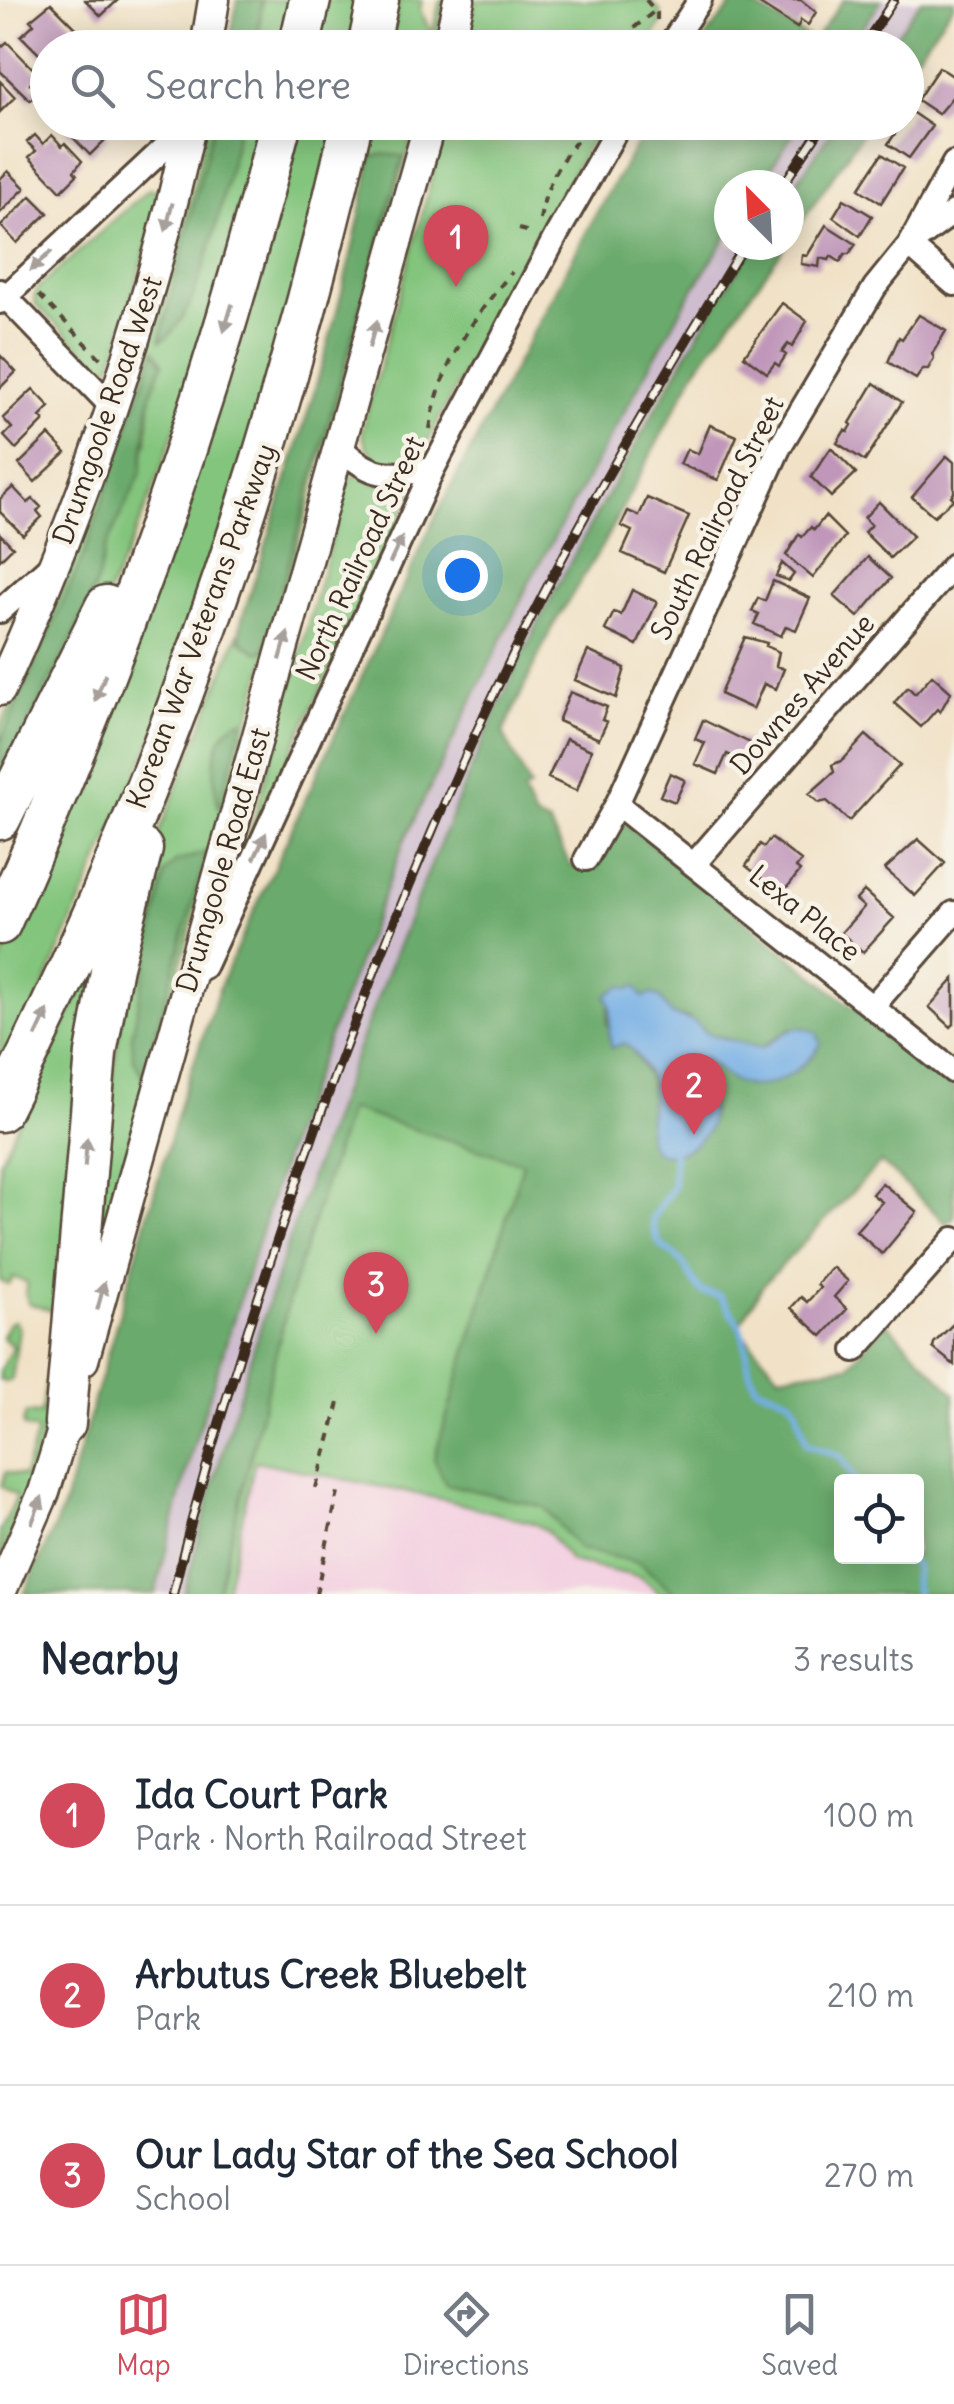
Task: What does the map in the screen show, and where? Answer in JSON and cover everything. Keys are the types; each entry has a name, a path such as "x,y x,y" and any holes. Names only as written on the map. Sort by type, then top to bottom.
{"highway":[{"path":"304,30 310,0"},
{"path":"372,30 378,0"},
{"path":"0,924 101,687 192,432 276,140"},
{"name":"Korean War Veterans Parkway","path":"0,1111 98,901 169,727 214,602 297,343 348,140"},
{"path":"0,819 192,432"},
{"path":"65,1424 86,1154 103,1010 135,875 172,763 214,602"}],"main road":[{"path":"209,30 214,0"},
{"path":"452,30 459,0"},
{"name":"Drumgoole Road West","path":"0,690 56,560 112,408 154,272 187,140"},
{"name":"Drumgoole Road East","path":"0,1592 38,1508 65,1424 425,140"}],"street":[{"path":"669,30 691,4"},
{"path":"112,408 2,296 172,140"},
{"name":"North Railroad Street","path":"175,1030 433,469 611,140"},
{"name":"South Railroad Street","path":"586,859 616,804 780,446 875,287 909,245 954,163"},
{"path":"954,212 909,245 954,284"},
{"path":"340,447 363,468 379,474 401,475 433,469"},
{"path":"0,611 56,560"},
{"name":"Downes Avenue","path":"696,863 954,564"},
{"name":"Lexa Place","path":"616,804 696,863 954,1072"},
{"path":"873,1006 954,912"},
{"path":"855,1350 954,1239"}],"path":[{"path":"646,0 656,10 660,30"},
{"path":"631,30 656,10"},
{"path":"530,244 557,165 577,140"},
{"path":"519,229 536,233"},
{"path":"428,437 438,390 456,346 486,301 514,269"},
{"path":"37,293 106,368"},
{"path":"316,1488 340,1399"},
{"path":"316,1594 338,1492"}],"shaded area":[{"path":"882,0 921,0 900,30 861,30"},
{"path":"789,140 825,140 804,171 770,170"},
{"path":"714,257 714,260 745,260 670,378 599,506 507,688 439,848 211,1486 184,1594 155,1594 192,1451 292,1133 405,839 531,579"},
{"path":"268,1377 641,1563 675,1594 217,1594"}],"green space":[{"path":"237,0 262,0 259,30 232,30"},
{"path":"262,0 292,0 285,30 259,30"},
{"path":"326,0 366,0 360,30 319,30"},
{"path":"399,0 422,0 420,10 430,30 393,30"},
{"path":"440,0 445,0 438,30 433,30"},
{"path":"476,0 650,0 660,11 662,22 657,30 468,30"},
{"path":"736,0 744,0 795,30 712,30"},
{"path":"843,0 882,0 861,30 822,30"},
{"path":"921,0 954,0 924,45 924,30 900,30"},
{"path":"203,140 210,140 160,339 208,247 235,140 257,140 197,360 149,500 78,655 0,807 0,766 75,633 147,442 151,393 163,363 155,351 84,554 0,743 0,728 65,581 122,432 190,201"},
{"path":"210,140 235,140 201,276 175,329 160,341"},
{"path":"291,140 336,140 280,360 157,728 0,1087 0,963 29,902"},
{"path":"374,140 411,140 99,1255 91,1230 141,878 238,634 241,642 264,651 403,156 371,157"},
{"path":"442,140 591,140 425,446 406,461 387,464 371,453 362,431"},
{"path":"639,140 789,140 770,170 714,170 714,257 531,579 405,839 292,1133 192,1451 155,1594 24,1594 63,1508 181,1100 221,983 435,517"},
{"path":"825,140 857,140 804,219 804,171"},
{"path":"403,156 264,651 259,653 242,641 241,622 331,333 371,157"},
{"path":"149,189 156,190 160,200 112,365 102,368 36,305 34,297 38,288"},
{"path":"744,260 775,260 696,370 601,548 551,629 503,733 530,787 523,792 535,818 549,824 570,865 589,869 612,830 625,823 954,1089 954,1217 947,1224 881,1162 763,1285 738,1328 779,1375 849,1366 886,1322 954,1393 954,1590 950,1594 675,1594 640,1563 579,1549 544,1507 446,1484 434,1459 523,1163 349,1109 291,1291 217,1594 184,1594 234,1414 290,1236 387,973 523,655 707,319","holes":["625,989 638,991 708,1034 760,1048 791,1028 817,1050 809,1060 748,1086 732,1080 703,1059 700,1061 700,1074 711,1104 709,1123 699,1139 672,1155 642,1065 625,1043 620,1044 607,1024 610,1002"]},
{"path":"155,350 163,363 151,393 141,473 104,551 98,579 75,633 13,751 0,766 0,743 84,554"},
{"path":"356,475 412,492 244,855 346,487"},
{"path":"244,719 219,809 214,770 218,745 232,725"},
{"path":"530,787 523,792 535,818 549,824 570,865 589,869 954,1089 954,1217 947,1224 881,1162 763,1285 738,1328 779,1375 849,1366 886,1322 954,1393 954,1590 950,1594 661,1594 640,1577 571,1562 547,1531 533,1523 446,1500 255,1461 225,1594 217,1594 291,1291 390,965 439,848"},
{"path":"207,852 143,1077 133,1057 132,1035 165,873 175,862"},
{"path":"101,946 50,1408 31,1478 0,1561 0,1532 17,1496 1,1486 6,1472 24,1476 37,1431 23,1423 26,1413 41,1414 58,1312 29,1304 25,1293 28,1284 14,1277 9,1285 0,1281 0,1161"},
{"path":"15,1321 19,1328 12,1379 8,1382 0,1380 0,1370 13,1347 2,1337 9,1323"}],"water":[{"path":"621,986 636,986 643,997 652,994 660,998 672,1015 695,1022 708,1034 761,1048 801,1028 817,1033 821,1044 789,1075 757,1086 734,1081 704,1059 700,1061 710,1110 708,1130 686,1150 658,1152 648,1137 652,1091 649,1077 625,1043 612,1048 610,1041 606,996"}],"building":[{"path":"85,0 118,0 101,16"},
{"path":"801,0 816,12 808,25 801,20 797,28 758,3"},
{"path":"51,3 76,28 30,30 30,45 21,36 34,24 30,20"},
{"path":"7,42 30,66 30,100 0,71 0,48"},
{"path":"939,67 954,77 954,95 938,114 924,105 924,90"},
{"path":"0,81 15,97 0,112"},
{"path":"924,121 932,126 924,137"},
{"path":"39,140 43,144 57,140 62,146 65,143 82,161 74,171 77,175 61,191 29,157 36,151 27,142"},
{"path":"76,140 105,140 90,155"},
{"path":"891,140 922,140 909,158 888,144"},
{"path":"882,154 903,168 881,203 859,189"},
{"path":"8,171 25,188 0,213 0,179"},
{"path":"31,196 48,213 17,243 1,226"},
{"path":"844,199 872,216 860,236 833,217"},
{"path":"826,225 856,244 840,262 831,256 829,260 820,258 819,267 801,264"},
{"path":"782,303 807,321 792,347 788,344 782,352 786,355 779,366 775,363 767,373 744,356"},
{"path":"919,315 946,331 928,369 923,369 916,379 888,362 899,337 902,339"},
{"path":"0,355 16,372 0,388"},
{"path":"874,383 902,402 865,461 837,443 845,430 848,432"},
{"path":"33,389 50,407 40,417 44,421 16,449 4,436 12,428 3,418"},
{"path":"710,425 737,436 718,480 680,464 687,449 698,454"},
{"path":"49,435 66,453 35,482 19,464"},
{"path":"831,448 856,473 831,497 811,477"},
{"path":"947,456 954,462 954,499 934,516 912,497"},
{"path":"13,487 28,503 33,499 41,507 37,511 42,517 23,535 0,512 0,499"},
{"path":"647,498 689,516 664,572 622,553 632,531 621,526 628,511 639,516"},
{"path":"879,502 913,536 890,558 864,532 871,525 864,518"},
{"path":"825,516 845,536 813,578 786,555 799,534 802,537 811,527 814,530"},
{"path":"0,534 13,547 0,560"},
{"path":"868,557 891,578 858,617 834,596"},
{"path":"782,563 794,574 789,581 776,576"},
{"path":"773,581 810,598 796,630 786,626 781,636 754,624 759,614 752,611 758,598 765,601"},
{"path":"632,590 657,602 637,645 605,630 614,612 621,615"},
{"path":"745,637 767,643 779,652 776,666 784,669 776,689 764,684 753,709 720,694"},
{"path":"588,651 625,668 616,698 575,680"},
{"path":"932,675 951,692 940,712 937,709 921,727 894,703 908,687 915,694"},
{"path":"570,692 607,707 602,720 607,722 599,739 558,721"},
{"path":"703,720 750,743 742,761 727,754 718,774 695,764 705,743 695,739"},
{"path":"866,735 900,765 849,821 827,801 819,803 809,794 834,772 832,765 843,760"},
{"path":"566,739 591,750 577,791 548,778"},
{"path":"670,773 685,780 675,802 660,796"},
{"path":"771,838 801,861 796,868 800,871 782,894 746,866 760,844 764,847"},
{"path":"918,839 945,863 915,896 885,869"},
{"path":"864,891 894,918 863,952 841,933 864,907 856,900"},
{"path":"954,979 954,1024 951,1027 929,1007"},
{"path":"882,1183 917,1212 882,1254 856,1231 882,1202 872,1194"},
{"path":"832,1267 848,1281 834,1297 847,1309 822,1336 791,1308 801,1297 807,1302"},
{"path":"954,1323 954,1365 933,1348"}],"waterway":[{"path":"674,1154 673,1187 652,1218 660,1245 678,1257 702,1292 720,1296 732,1313 742,1331 757,1387 790,1399 807,1444 840,1456 851,1474"},
{"path":"913,1564 917,1594"}],"railway":[{"path":"874,30 894,0"},
{"path":"793,170 813,140"},
{"path":"173,1594 222,1412 280,1232 359,1011 417,866 540,600 624,446 735,260"}],"place":[{"name":"Ida Court Park","path":"456,287"},
{"name":"Arbutus Creek Bluebelt","path":"694,1135"},
{"name":"Our Lady Star of the Sea School","path":"376,1334"}]}
